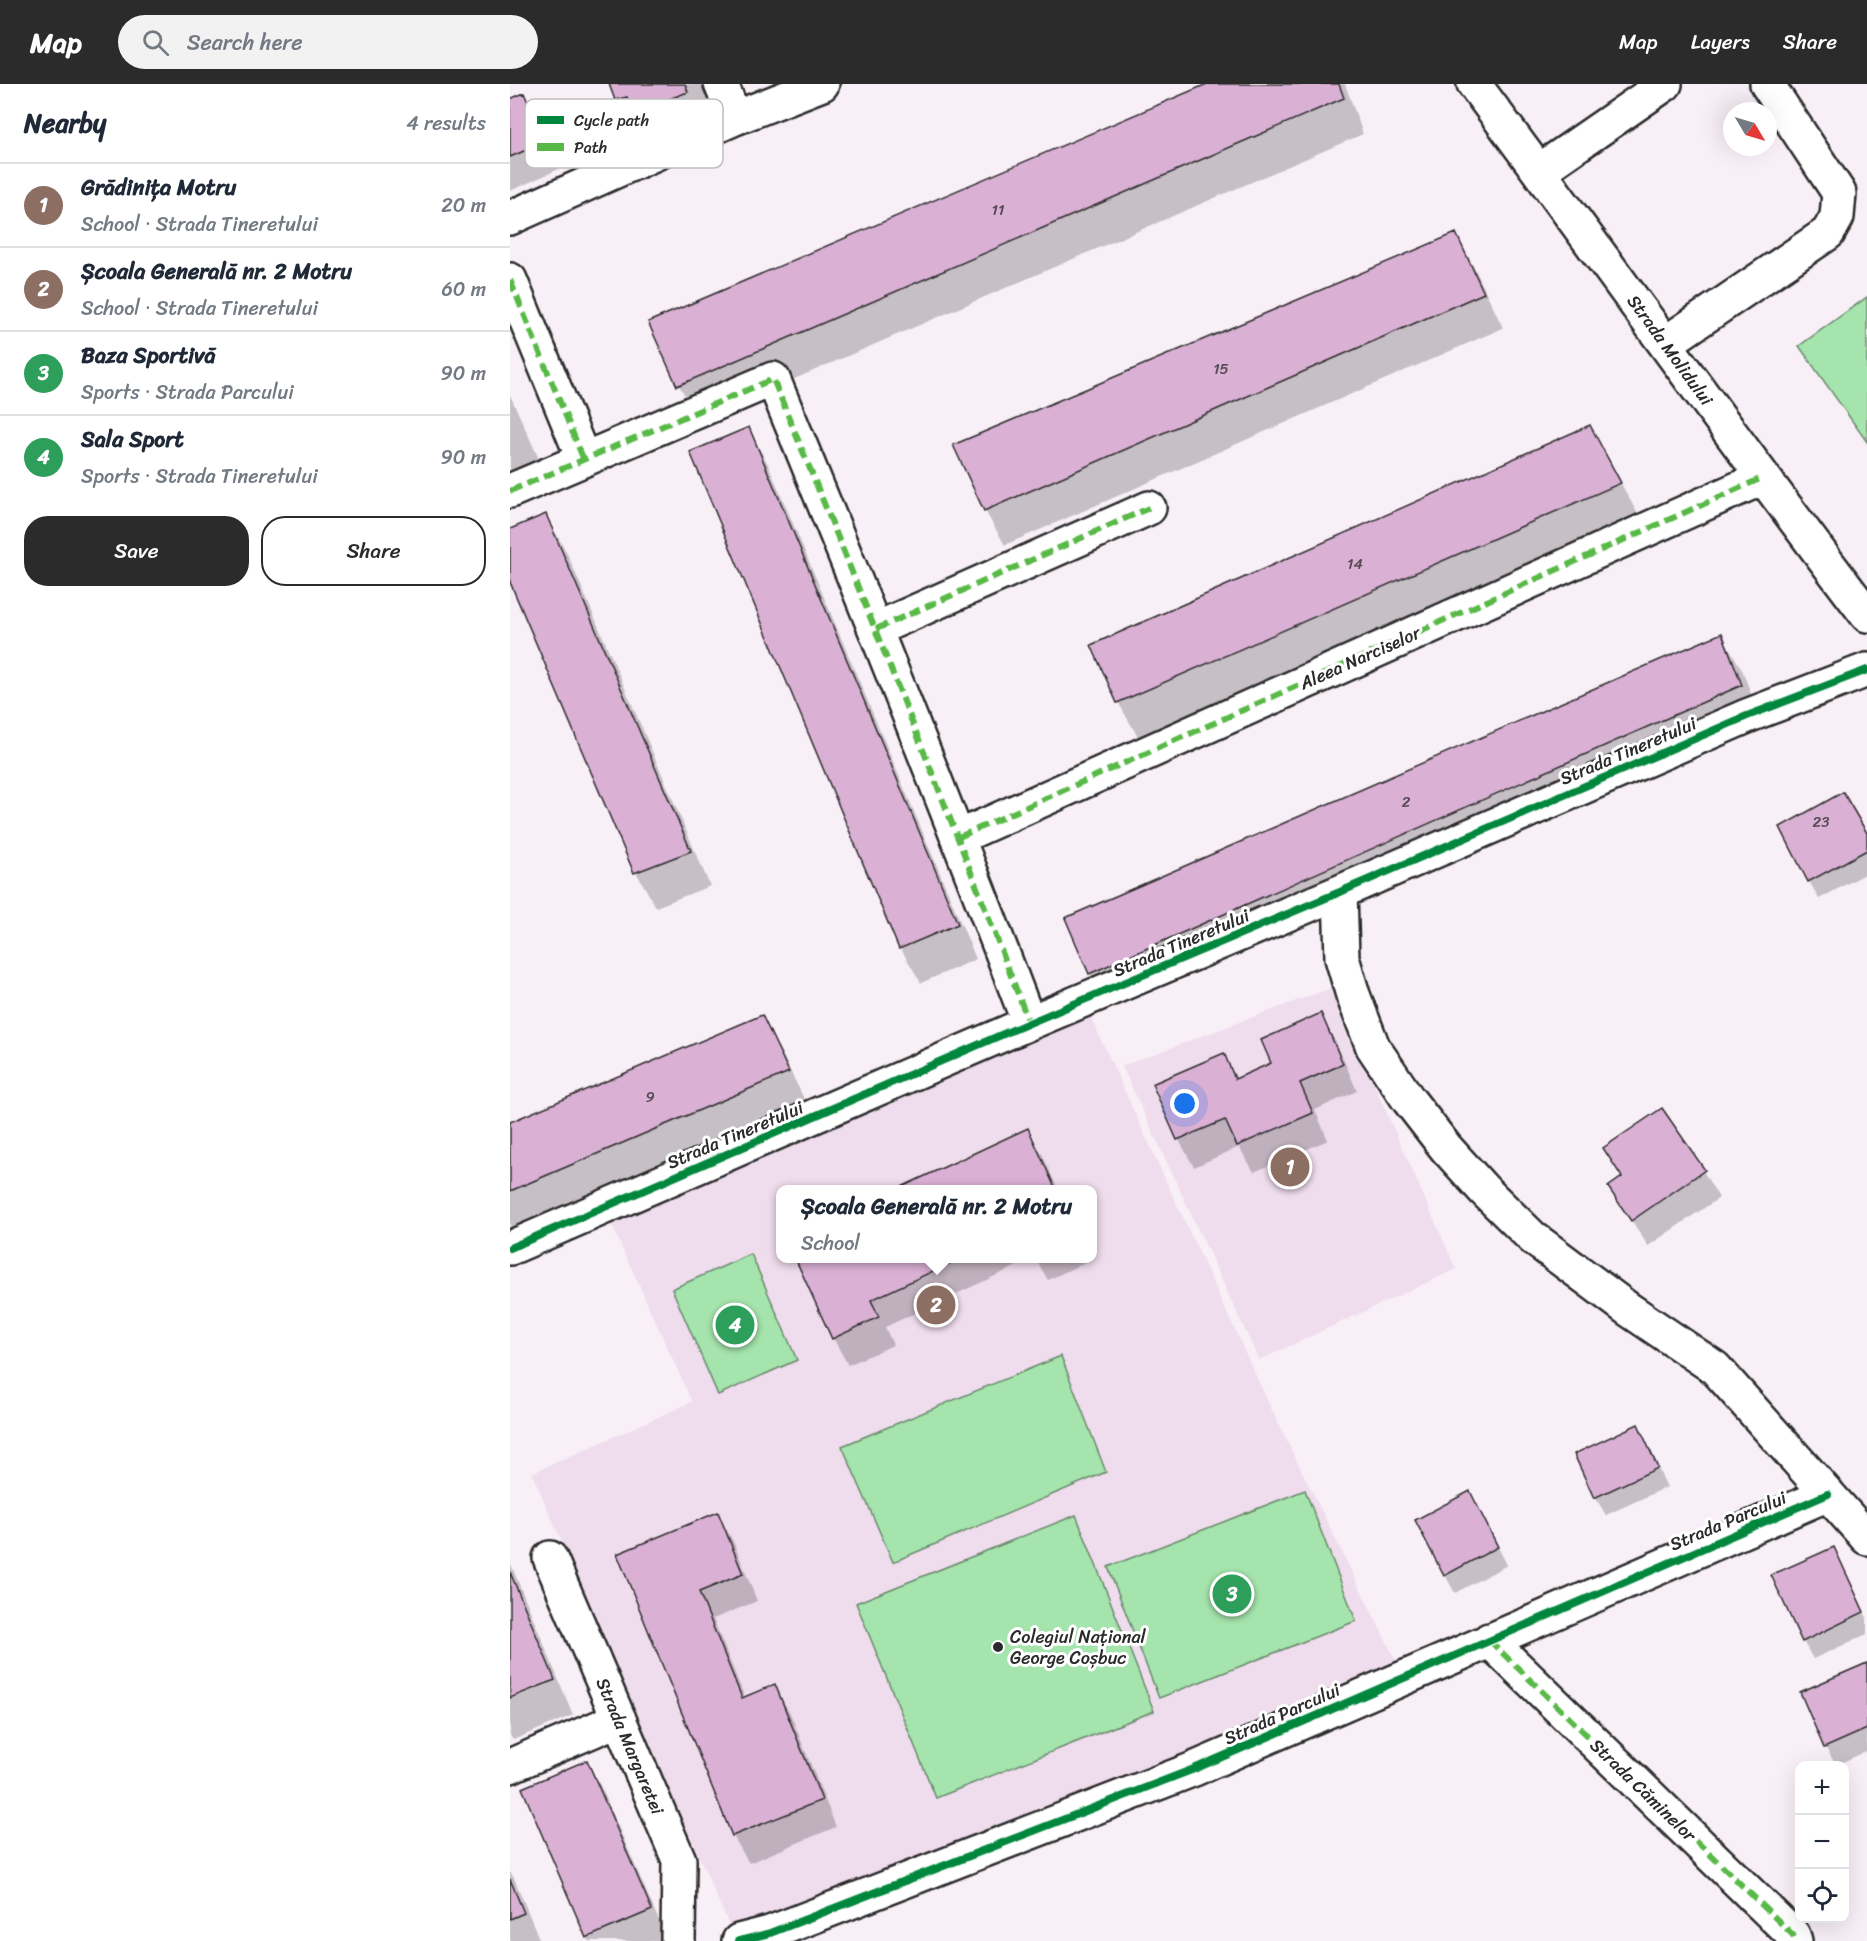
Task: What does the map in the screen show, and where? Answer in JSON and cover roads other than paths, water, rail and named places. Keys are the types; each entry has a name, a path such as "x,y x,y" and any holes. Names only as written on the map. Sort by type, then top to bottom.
{"street":[{"path":"721,84 735,118"},
{"path":"723,123 822,84"},
{"name":"Strada Molidului","path":"1474,84 1666,343 1762,478 1867,615"},
{"path":"1539,171 1665,84"},
{"path":"1666,343 1828,233 1838,217 1839,193 1767,84"},
{"path":"510,218 622,168"},
{"path":"510,280 583,458"},
{"path":"510,491 773,379 959,837 1029,1023"},
{"name":"Aleea Narciselor","path":"959,837 1762,478"},
{"path":"876,629 1149,508"},
{"name":"Strada Tineretului","path":"510,1248 1747,716 1867,670"},
{"path":"1340,892 1341,958 1374,1047 1408,1099 1446,1148 1484,1190 1533,1238 1628,1309 1714,1368 1867,1538"},
{"name":"Strada Parcului","path":"739,1941 770,1933 1194,1769 1828,1494"},
{"name":"Strada Margaretei","path":"550,1558 679,1860 678,1941"},
{"name":"Strada Căminelor","path":"1489,1640 1793,1935 1795,1941"},
{"path":"510,1766 619,1719"}],"place":[{"name":"Grădinița Motru","path":"1290,1167"},
{"name":"Școala Generală nr. 2 Motru","path":"936,1305"},
{"name":"Sala Sport","path":"735,1325"},
{"name":"Baza Sportivă","path":"1232,1594"},
{"name":"Colegiul Național George Coșbuc","path":"998,1647"}]}
